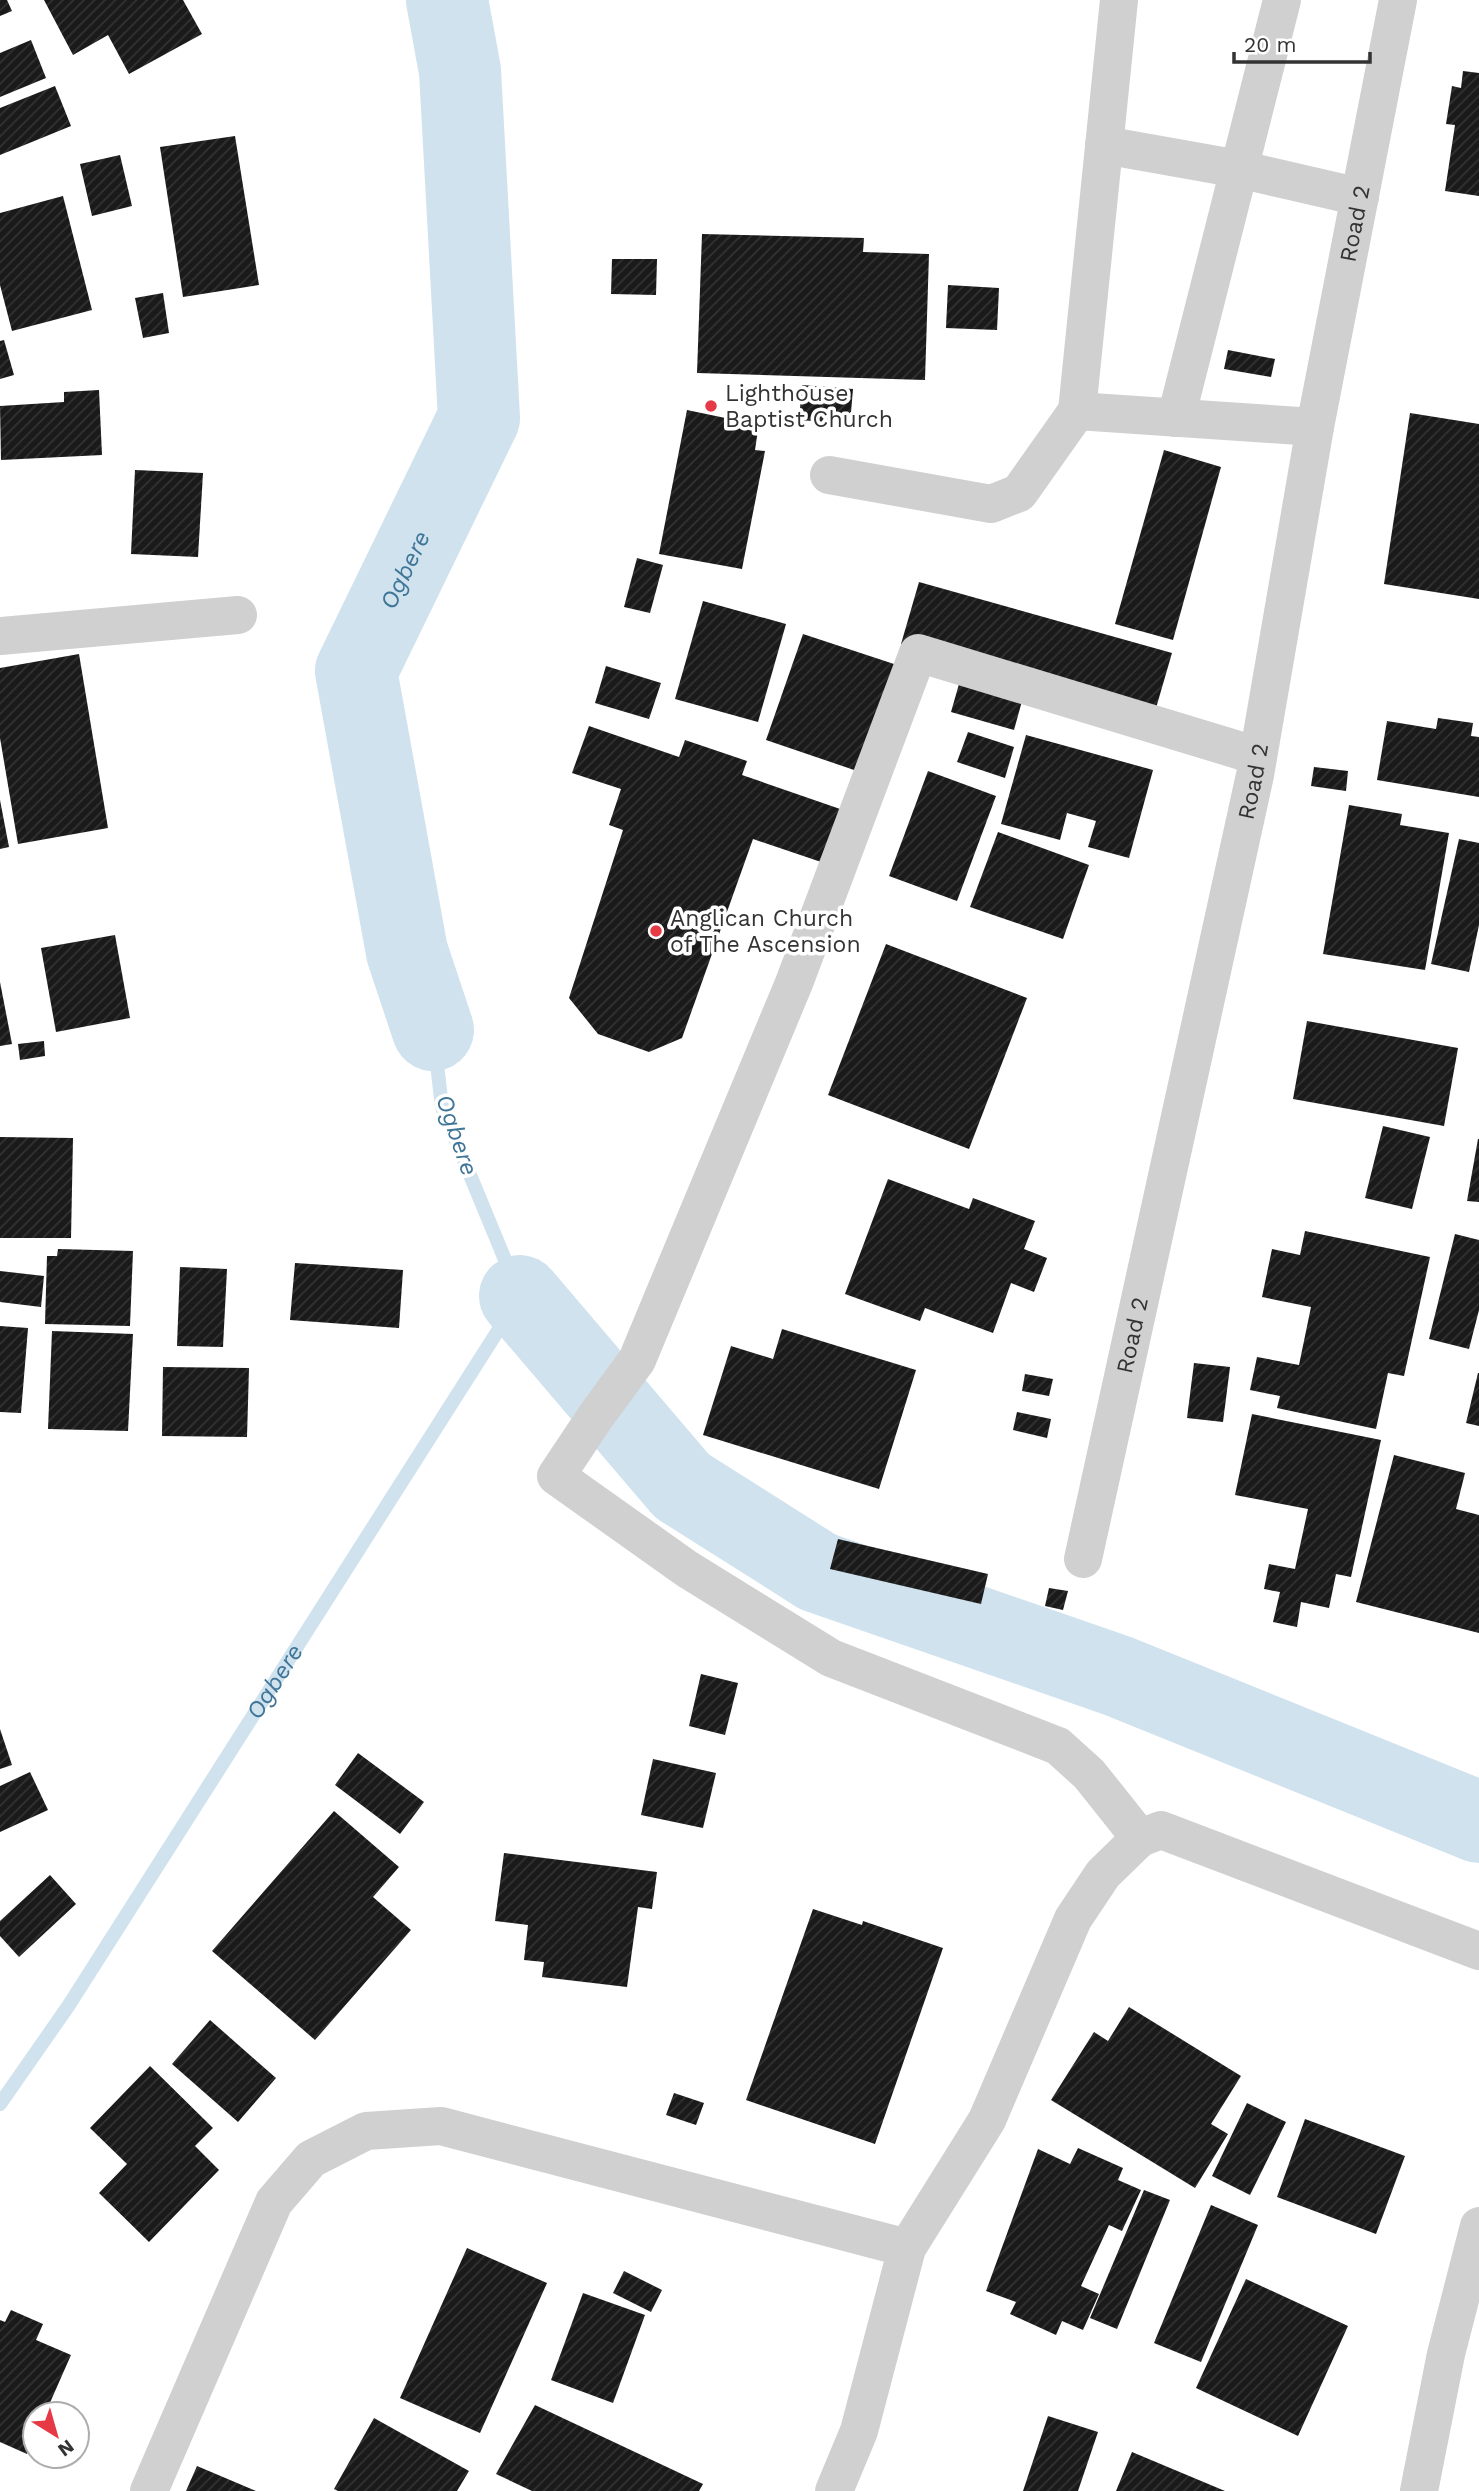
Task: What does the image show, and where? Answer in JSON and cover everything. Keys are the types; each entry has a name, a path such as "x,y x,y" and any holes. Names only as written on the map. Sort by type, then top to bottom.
{"street":[{"path":"829,475 991,504 1019,493 1077,411 1119,0"},
{"path":"1176,418 1282,0"},
{"name":"Road 2","path":"1083,1559 1258,756 1315,427 1398,0"},
{"path":"1104,145 1239,169 1360,197"},
{"path":"1077,411 1315,427"},
{"path":"0,636 238,615"},
{"path":"1140,1838 1089,1774 1058,1746 831,1658 687,1569 556,1476 637,1360 794,984 918,653 1258,756"},
{"path":"834,2491 859,2431 907,2248 987,2120 1073,1919 1103,1874 1140,1838 1161,1830 1479,1951"},
{"path":"149,2491 274,2202 311,2159 366,2131 441,2126 907,2248"},
{"path":"1419,2491 1446,2354 1479,2226"}],"building":[{"path":"0,0 7,0 12,11 0,16"},
{"path":"44,0 183,0 202,34 129,74 108,35 73,55"},
{"path":"31,40 46,78 0,97 0,53"},
{"path":"1463,71 1479,73 1479,196 1445,191 1455,125 1446,124 1452,86 1461,88"},
{"path":"55,86 71,126 0,155 0,108"},
{"path":"235,136 259,285 183,297 160,147"},
{"path":"120,155 132,206 92,216 80,164"},
{"path":"63,196 92,310 12,331 0,285 0,213"},
{"path":"702,234 864,238 863,252 929,254 925,380 697,373"},
{"path":"612,259 657,259 656,295 611,294"},
{"path":"948,285 999,288 997,330 946,328"},
{"path":"163,293 169,333 143,338 135,298"},
{"path":"4,340 14,375 0,379 0,341"},
{"path":"1228,350 1275,359 1271,377 1224,369"},
{"path":"802,385 853,389 850,424 799,420"},
{"path":"99,390 102,455 1,460 0,406 64,402 64,392"},
{"path":"687,410 735,420 734,425 758,430 755,450 765,451 742,569 659,554"},
{"path":"1410,413 1479,424 1479,599 1384,584"},
{"path":"1164,450 1221,467 1173,640 1115,624"},
{"path":"135,470 203,473 198,557 131,554"},
{"path":"637,558 663,565 650,613 624,607"},
{"path":"919,582 1172,653 1154,715 901,644"},
{"path":"703,601 786,624 758,722 675,699"},
{"path":"803,634 897,665 860,772 766,740"},
{"path":"79,654 108,828 18,844 0,738 0,668"},
{"path":"606,666 661,683 649,719 595,703"},
{"path":"959,684 1022,701 1014,730 951,712"},
{"path":"1438,718 1473,723 1471,736 1479,737 1479,797 1377,780 1387,721 1436,729"},
{"name":"Anglican Church of The Ascension","path":"589,726 679,757 685,740 747,761 742,775 843,810 824,863 753,839 682,1038 649,1052 598,1034 569,998 623,830 609,825 621,789 572,773"},
{"path":"968,732 1014,747 1005,778 957,762"},
{"path":"1026,735 1153,770 1129,858 1088,847 1096,821 1067,813 1060,840 1001,824"},
{"path":"1314,767 1348,771 1346,791 1311,786"},
{"path":"928,771 996,796 957,901 889,876"},
{"path":"0,800 9,847 0,849"},
{"path":"1349,805 1402,814 1400,825 1449,833 1425,970 1323,954"},
{"path":"998,832 1089,865 1063,939 970,907"},
{"path":"1459,839 1479,843 1479,925 1469,972 1431,964"},
{"path":"115,935 130,1018 56,1032 41,948"},
{"path":"886,944 1027,998 969,1149 828,1095"},
{"path":"0,982 12,1044 0,1046"},
{"path":"1307,1021 1458,1048 1444,1126 1293,1099"},
{"path":"44,1041 45,1056 20,1060 18,1044"},
{"path":"1383,1126 1430,1137 1412,1209 1365,1198"},
{"path":"0,1137 73,1138 71,1238 0,1238"},
{"path":"1479,1139 1479,1202 1467,1201"},
{"path":"888,1179 969,1209 973,1198 1035,1221 1024,1249 1047,1258 1034,1292 1011,1283 993,1333 925,1308 920,1321 845,1294"},
{"path":"1305,1231 1430,1257 1404,1376 1388,1373 1376,1429 1277,1408 1280,1396 1250,1390 1257,1357 1299,1365 1311,1307 1262,1297 1272,1249 1300,1255"},
{"path":"1455,1234 1479,1240 1479,1310 1469,1349 1429,1339"},
{"path":"58,1249 133,1251 130,1326 45,1324 47,1256 57,1256"},
{"path":"295,1263 403,1270 399,1328 290,1320"},
{"path":"180,1267 227,1269 223,1347 177,1346"},
{"path":"0,1271 44,1276 41,1307 0,1302"},
{"path":"0,1326 28,1328 21,1413 0,1412"},
{"path":"782,1329 916,1370 879,1489 703,1435 731,1346 773,1359"},
{"path":"52,1331 133,1334 128,1431 48,1429"},
{"path":"1194,1363 1230,1367 1223,1422 1187,1418"},
{"path":"163,1367 249,1368 247,1437 162,1436"},
{"path":"1479,1373 1479,1426 1466,1423"},
{"path":"1025,1374 1053,1379 1049,1396 1022,1391"},
{"path":"1017,1412 1051,1419 1047,1438 1013,1430"},
{"path":"1252,1414 1381,1440 1351,1577 1336,1574 1329,1608 1301,1602 1297,1627 1273,1622 1280,1592 1264,1589 1269,1564 1295,1569 1308,1509 1235,1495"},
{"path":"1394,1455 1465,1473 1456,1509 1479,1515 1479,1633 1356,1602"},
{"path":"838,1539 988,1574 981,1604 830,1569"},
{"path":"1049,1588 1068,1591 1063,1610 1045,1606"},
{"path":"701,1674 738,1683 725,1735 689,1726"},
{"path":"0,1729 12,1765 0,1769"},
{"path":"358,1753 424,1802 400,1834 335,1785"},
{"path":"653,1759 716,1773 703,1828 641,1815"},
{"path":"30,1772 48,1810 0,1832 0,1786"},
{"path":"334,1811 399,1867 373,1897 411,1930 315,2040 212,1951"},
{"path":"504,1853 657,1872 652,1909 638,1907 627,1987 542,1977 544,1962 524,1960 528,1925 495,1921"},
{"path":"50,1875 76,1904 19,1957 0,1936 0,1921"},
{"path":"813,1909 862,1925 863,1921 943,1948 875,2144 746,2100"},
{"path":"1129,2007 1241,2076 1211,2124 1228,2134 1195,2188 1051,2100 1094,2032 1108,2041"},
{"path":"210,2020 276,2078 238,2122 172,2064"},
{"path":"150,2066 213,2128 195,2146 219,2170 149,2242 99,2193 127,2164 90,2128"},
{"path":"674,2093 704,2103 696,2125 666,2115"},
{"path":"1247,2103 1286,2122 1250,2195 1212,2176"},
{"path":"1305,2119 1405,2156 1376,2234 1277,2197"},
{"path":"1078,2148 1123,2168 1118,2180 1141,2190 1122,2231 1109,2225 1081,2286 1099,2294 1083,2330 1062,2321 1056,2335 1010,2314 1016,2302 986,2291 1038,2149 1070,2164"},
{"path":"1144,2190 1170,2200 1117,2329 1090,2318"},
{"path":"1211,2205 1258,2225 1201,2362 1154,2343"},
{"path":"467,2248 547,2283 480,2433 400,2398"},
{"path":"624,2271 662,2290 651,2312 613,2293"},
{"path":"1246,2279 1348,2326 1298,2436 1196,2388"},
{"path":"583,2293 645,2315 613,2403 551,2380"},
{"path":"11,2310 43,2324 36,2340 71,2355 51,2400 21,2400 21,2451 0,2442 0,2320 5,2322"},
{"path":"535,2405 703,2484 699,2491 532,2491 496,2474"},
{"path":"1048,2416 1098,2432 1078,2491 1023,2491"},
{"path":"374,2418 469,2471 457,2491 334,2489"},
{"path":"1132,2452 1225,2491 1116,2491"},
{"path":"197,2466 256,2491 186,2491"}],"waterway":[{"name":"Ogbere","path":"433,1030 407,952 356,671 479,418 460,71 447,0"},
{"name":"Ogbere","path":"0,2104 69,2005 520,1296 442,1107 433,1030"},
{"path":"520,1296 682,1486 818,1572 1118,1676 1479,1822"}],"place":[{"name":"Lighthouse Baptist Church","path":"711,406"},
{"name":"Anglican Church of The Ascension","path":"656,931"}]}
